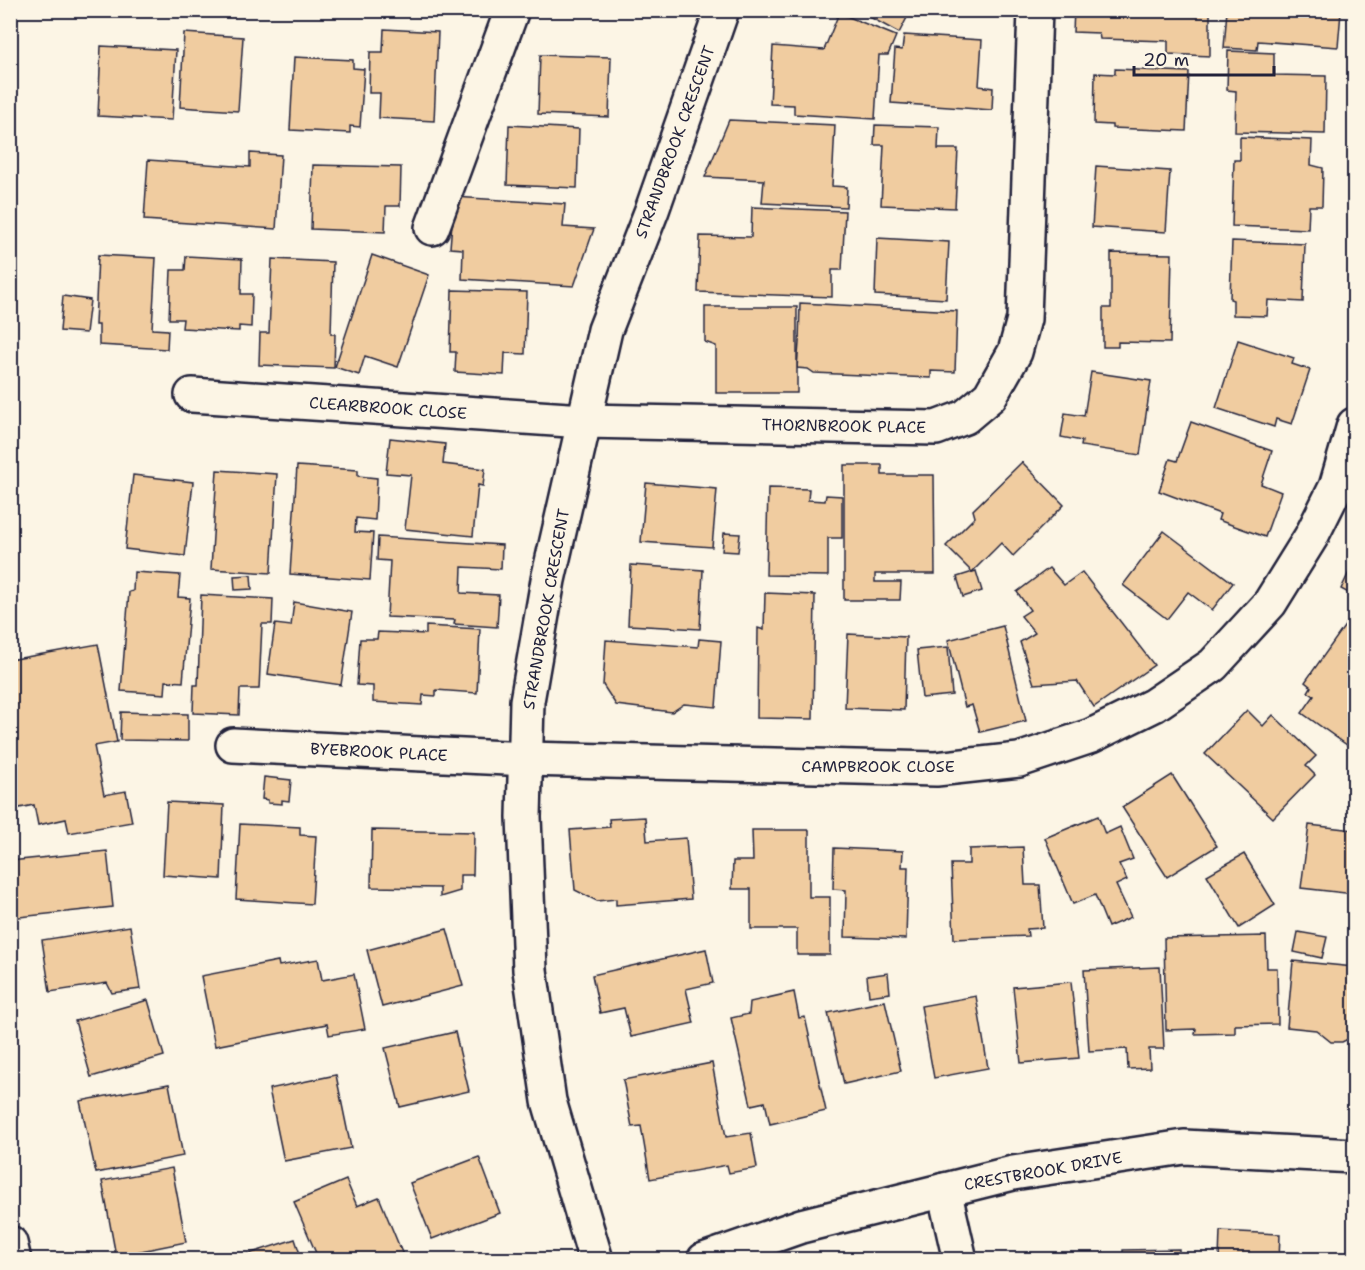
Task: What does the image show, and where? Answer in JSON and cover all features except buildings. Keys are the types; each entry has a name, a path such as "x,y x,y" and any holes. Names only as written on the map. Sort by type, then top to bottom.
{"street":[{"path":"432,228 512,10"},
{"name":"STRANDBROOK CRESCENT","path":"596,1260 549,1101 530,970 524,817 527,701 548,580 605,330 652,210 722,10"},
{"name":"THORNBROOK PLACE","path":"584,421 936,428 965,417 990,396 1015,352 1024,319 1035,10"},
{"name":"CLEARBROOK CLOSE","path":"192,395 584,421"},
{"name":"CAMPBROOK CLOSE","path":"526,759 936,770 1019,760 1091,736 1154,705 1213,665 1270,603 1311,537 1336,486 1354,425"},
{"name":"BYEBROOK PLACE","path":"233,745 526,759"},
{"name":"CRESTBROOK DRIVE","path":"704,1260 801,1226 1013,1173 1184,1147 1354,1156"},
{"path":"945,1190 960,1260"},
{"path":"10,1243 14,1260"}]}
